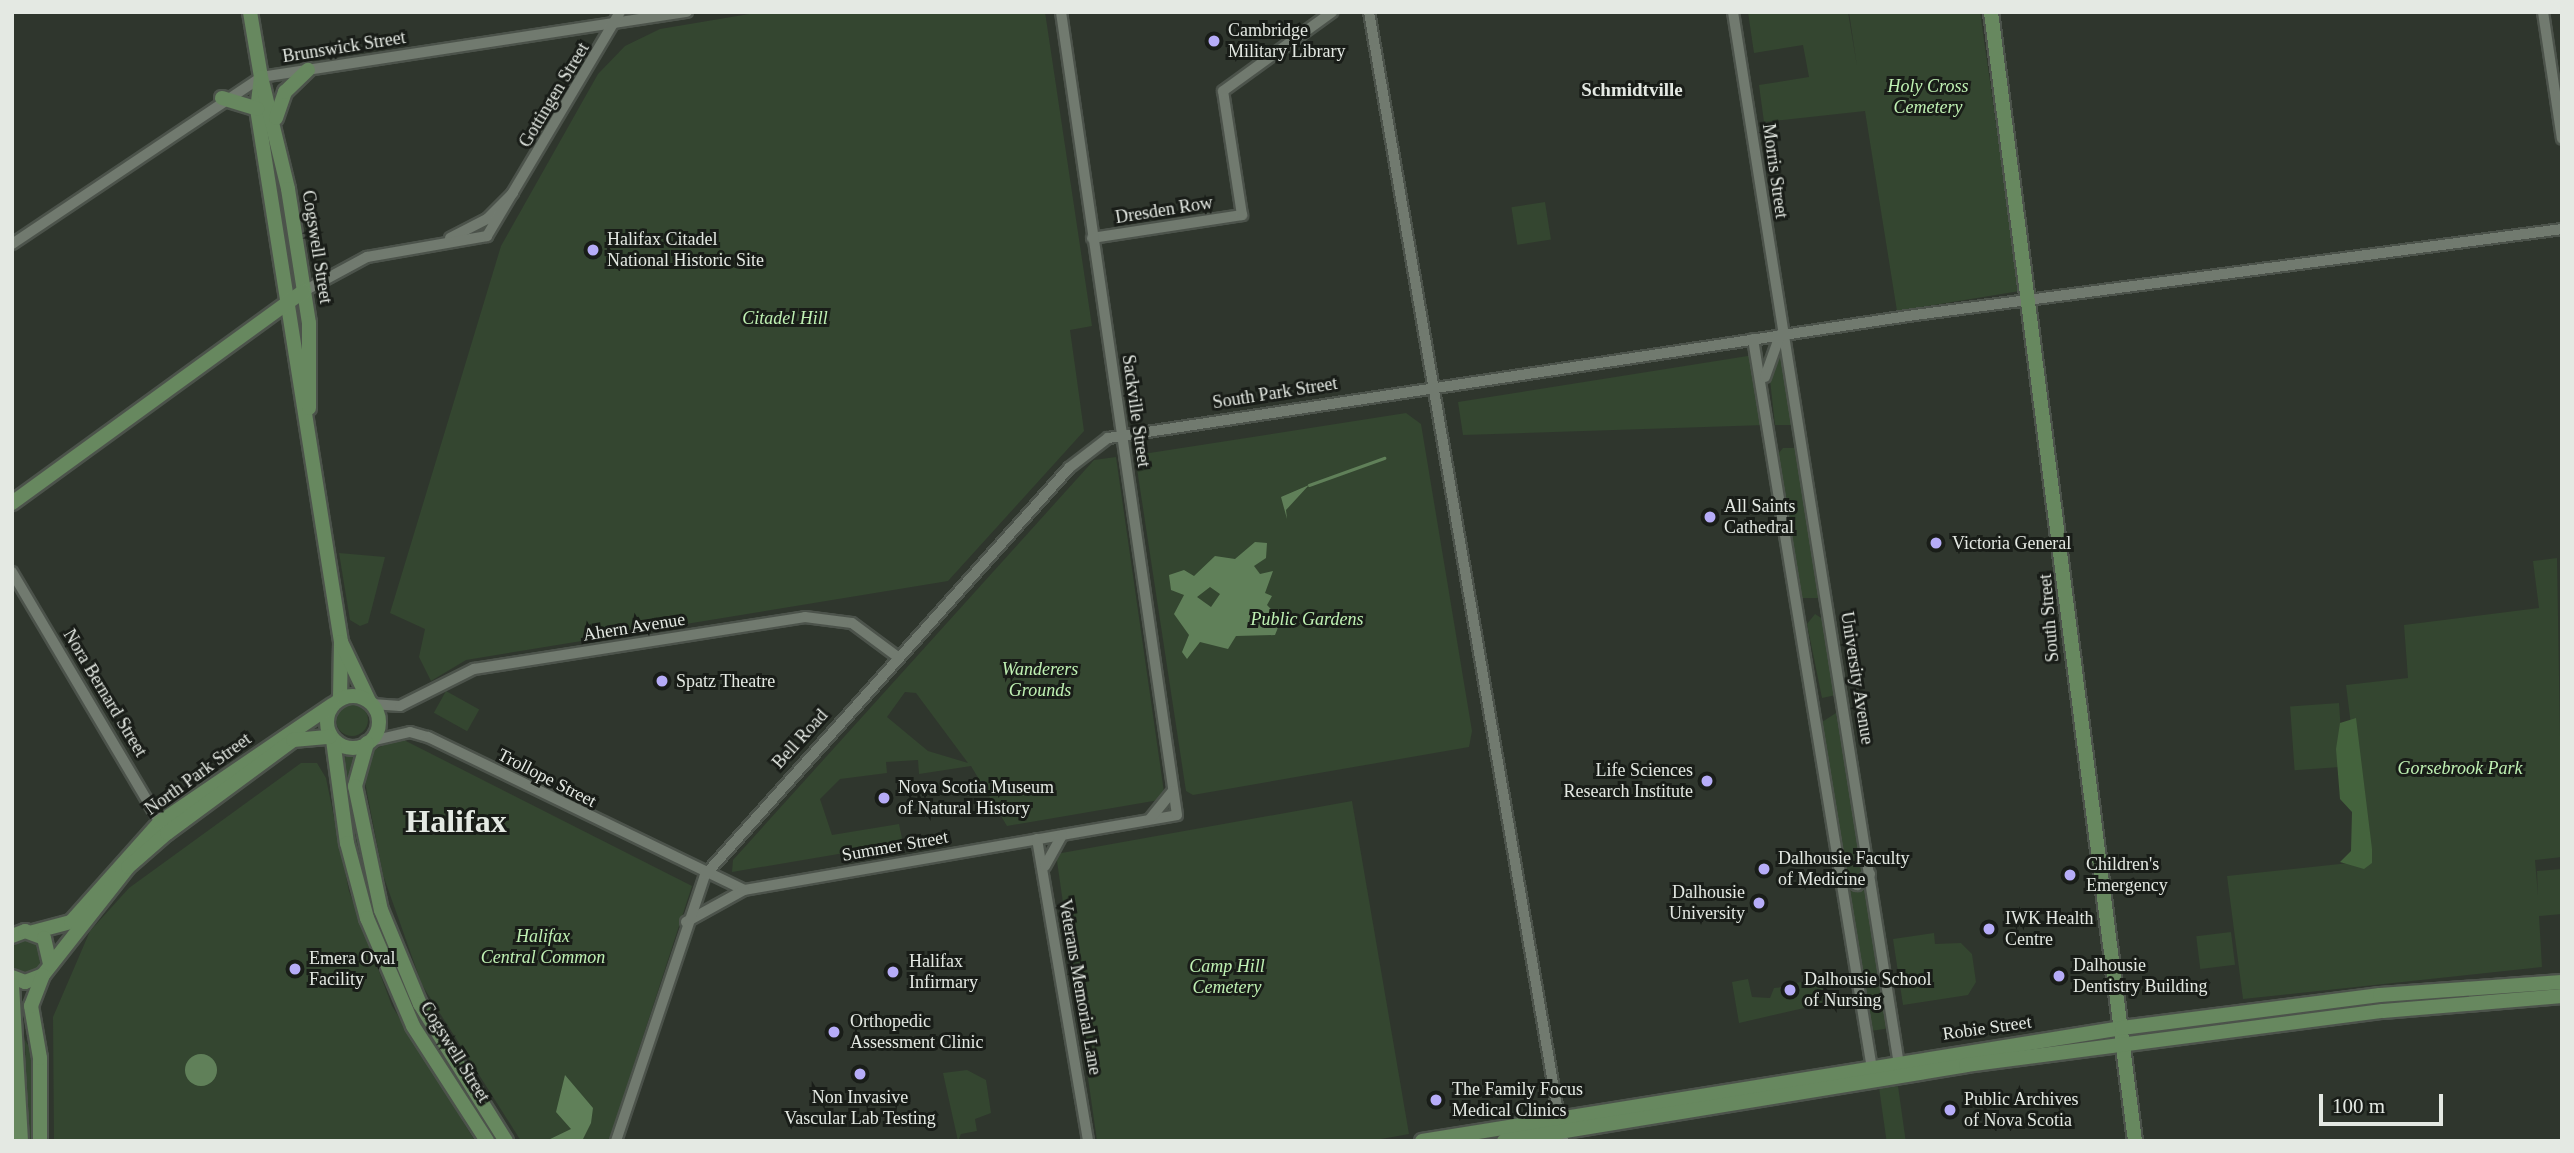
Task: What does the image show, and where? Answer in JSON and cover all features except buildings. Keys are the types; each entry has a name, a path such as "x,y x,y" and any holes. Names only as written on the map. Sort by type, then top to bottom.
{"main road":[{"name":"Cogswell Street","path":"250,12 261,77 275,123 304,291 312,352 308,427"},
{"name":"South Street","path":"1991,12 2135,1141"},
{"path":"275,123 285,92 309,70"},
{"name":"Cogswell Street","path":"261,77 257,110 290,301 341,642 336,702"},
{"path":"222,98 257,110"},
{"path":"12,503 304,291"},
{"name":"Cogswell Street","path":"341,642 371,702"},
{"path":"336,702 371,702 379,720 369,742 346,747 332,738 336,702"},
{"name":"North Park Street","path":"12,936 71,922 164,827 336,702"},
{"name":"Cogswell Street","path":"332,738 340,757 347,843 367,918 413,1026 487,1141"},
{"name":"North Park Street","path":"40,1141 40,1058 31,1006 46,971 128,867 164,827 293,740 332,738"},
{"name":"Cogswell Street","path":"369,742 355,786 381,910 420,1004 506,1141"},
{"path":"12,977 25,982 46,971 50,948 33,932"},
{"name":"Robie Street","path":"1504,1141 1872,1071 2122,1028 2380,995 2562,982"},
{"path":"12,985 21,1141"},
{"name":"Robie Street","path":"1900,1067 2562,996"},
{"name":"Robie Street","path":"1422,1141 1560,1130"}],"street":[{"name":"Brunswick Street","path":"12,244 222,98 261,77 619,18 687,12"},
{"name":"Sackville Street","path":"1061,12 1177,815"},
{"name":"Dresden Row","path":"1092,238 1242,215 1226,122 1227,84 1332,12"},
{"path":"1369,12 1560,1130"},
{"name":"Morris Street","path":"1732,12 1780,335"},
{"path":"2543,12 2562,139"},
{"name":"Gottingen Street","path":"304,291 367,257 444,241 487,236 619,18"},
{"name":"South Park Street","path":"1122,435 1780,335 2562,229"},
{"path":"1764,379 1780,335"},
{"name":"University Avenue","path":"1780,335 1900,1067"},
{"path":"1753,340 1764,379 1872,1071"},
{"name":"Bell Road","path":"616,1141 686,922 705,875 1069,468 1093,446 1122,435"},
{"name":"Nora Bernard Street","path":"12,572 164,827"},
{"name":"Ahern Avenue","path":"371,702 400,706 474,669 805,617 852,624 898,657"},
{"name":"Trollope Street","path":"369,742 410,732 428,737 705,875"},
{"path":"1150,819 1173,791"},
{"name":"Summer Street","path":"744,891 1177,815"},
{"path":"1043,873 1062,835"},
{"name":"Veterans Memorial Lane","path":"1037,839 1088,1141"},
{"path":"1842,878 1857,886 1870,874"},
{"path":"705,875 744,891"},
{"path":"686,922 744,891"}],"green space":[{"name":"Citadel Hill","path":"761,12 1045,12 1092,326 1070,330 1084,431 948,581 466,660 431,681 419,657 425,629 390,613 501,246 598,74 625,46 660,29"},
{"name":"Holy Cross Cemetery","path":"1748,12 1848,12 1857,66 1849,12 1980,12 2020,291 1897,311 1865,111 1764,122 1759,85 1809,77 1803,45 1754,53"},
{"path":"1545,202 1551,240 1517,245 1511,207"},
{"path":"1781,353 1793,425 1775,425 1770,380"},
{"path":"1754,355 1765,425 1463,435 1458,402"},
{"name":"Public Gardens","path":"1406,413 1421,424 1472,731 1469,747 1193,795 1186,791 1136,462 1143,454"},
{"path":"1783,448 1797,448 1819,598 1802,598 1778,454"},
{"name":"Wanderers Grounds","path":"1116,457 1165,799 1007,826 971,766 919,774 918,760 886,762 887,773 840,779 820,799 832,835 899,824 903,843 732,872 733,860 1094,460","holes":["905,692 916,693 968,763 928,751 887,717"]},
{"path":"339,553 385,557 368,623 360,626 350,620"},
{"name":"Gorsebrook Park","path":"2557,558 2562,857 2535,860 2538,896 2537,871 2562,869 2562,914 2539,916 2542,967 2243,999 2227,876 2368,861 2346,685 2408,678 2404,625 2539,608 2533,561"},
{"path":"1815,614 1826,621 1836,695 1822,698 1807,624"},
{"path":"446,691 479,709 467,731 434,713"},
{"path":"2339,703 2343,767 2295,770 2290,706"},
{"path":"352,704 364,708 368,720 364,732 352,736 340,732 336,720 340,708"},
{"path":"1836,713 1865,875 1861,881 1846,878 1822,722"},
{"name":"Halifax Central Common","path":"400,738 692,886 609,1141 521,1141 422,985 383,875 363,772 371,751"},
{"path":"346,751 355,754 348,786 361,862 431,1042 408,1007 355,866 342,783"},
{"path":"301,763 317,763 326,778 349,891 392,1006 475,1141 54,1141 53,1017 90,931 129,888"},
{"name":"Camp Hill Cemetery","path":"1352,801 1409,1134 1370,1141 1097,1141 1056,854"},
{"path":"1866,885 1889,1028 1871,1031 1848,888"},
{"path":"2231,932 2235,965 2200,969 2196,936"},
{"path":"1934,933 1935,944 1961,943 1972,954 1976,982 1968,995 1903,1005 1893,939"},
{"path":"26,940 38,945 43,957 38,969 26,974 14,969 9,957 14,945"},
{"path":"1748,979 1752,997 1770,998 1774,988 1784,987 1786,997 1797,995 1795,983 1809,981 1820,984 1830,1002 1739,1023 1732,982"},
{"path":"25,1040 35,1057 35,1141 28,1141"},
{"path":"967,1070 986,1080 991,1113 975,1119 977,1131 961,1134 958,1141 943,1073"},
{"path":"1898,1086 1906,1141 1887,1141 1879,1089"}],"shaded area":[{"path":"1309,485 1286,510 1287,519 1281,497"},
{"path":"1255,542 1267,543 1266,558 1254,566 1260,574 1273,571 1265,593 1272,596 1267,605 1281,620 1275,635 1236,636 1228,649 1200,642 1187,659 1182,652 1189,635 1174,614 1184,595 1171,590 1169,575 1184,570 1194,576 1215,556 1235,559","holes":["1210,587 1220,594 1211,607 1197,597"]},
{"path":"2356,718 2372,849 2372,863 2364,869 2340,862 2351,851 2352,812 2340,799 2336,749 2340,723"},
{"path":"201,1054 212,1059 217,1070 212,1081 201,1086 190,1081 185,1070 190,1059"},
{"path":"565,1075 593,1108 591,1123 582,1141 546,1141 571,1129 556,1112"}],"waterway":[{"path":"1309,485 1384,458"}],"place":[{"name":"Cambridge Military Library","path":"1214,41"},
{"name":"Halifax Citadel National Historic Site","path":"593,250"},
{"name":"All Saints Cathedral","path":"1710,517"},
{"name":"Victoria General","path":"1936,543"},
{"name":"Spatz Theatre","path":"662,681"},
{"name":"Life Sciences Research Institute","path":"1707,781"},
{"name":"Nova Scotia Museum of Natural History","path":"884,798"},
{"name":"Dalhousie Faculty of Medicine","path":"1764,869"},
{"name":"Children's Emergency","path":"2070,875"},
{"name":"Dalhousie University","path":"1759,903"},
{"name":"IWK Health Centre","path":"1989,929"},
{"name":"Emera Oval Facility","path":"295,969"},
{"name":"Halifax Infirmary","path":"893,972"},
{"name":"Dalhousie Dentistry Building","path":"2059,976"},
{"name":"Dalhousie School of Nursing","path":"1790,990"},
{"name":"Orthopedic Assessment Clinic","path":"834,1032"},
{"name":"Non Invasive Vascular Lab Testing","path":"860,1074"},
{"name":"The Family Focus Medical Clinics","path":"1436,1100"},
{"name":"Public Archives of Nova Scotia","path":"1950,1110"}],"district":[{"name":"Schmidtville","path":"1632,90"},
{"name":"Halifax","path":"456,821"}]}
